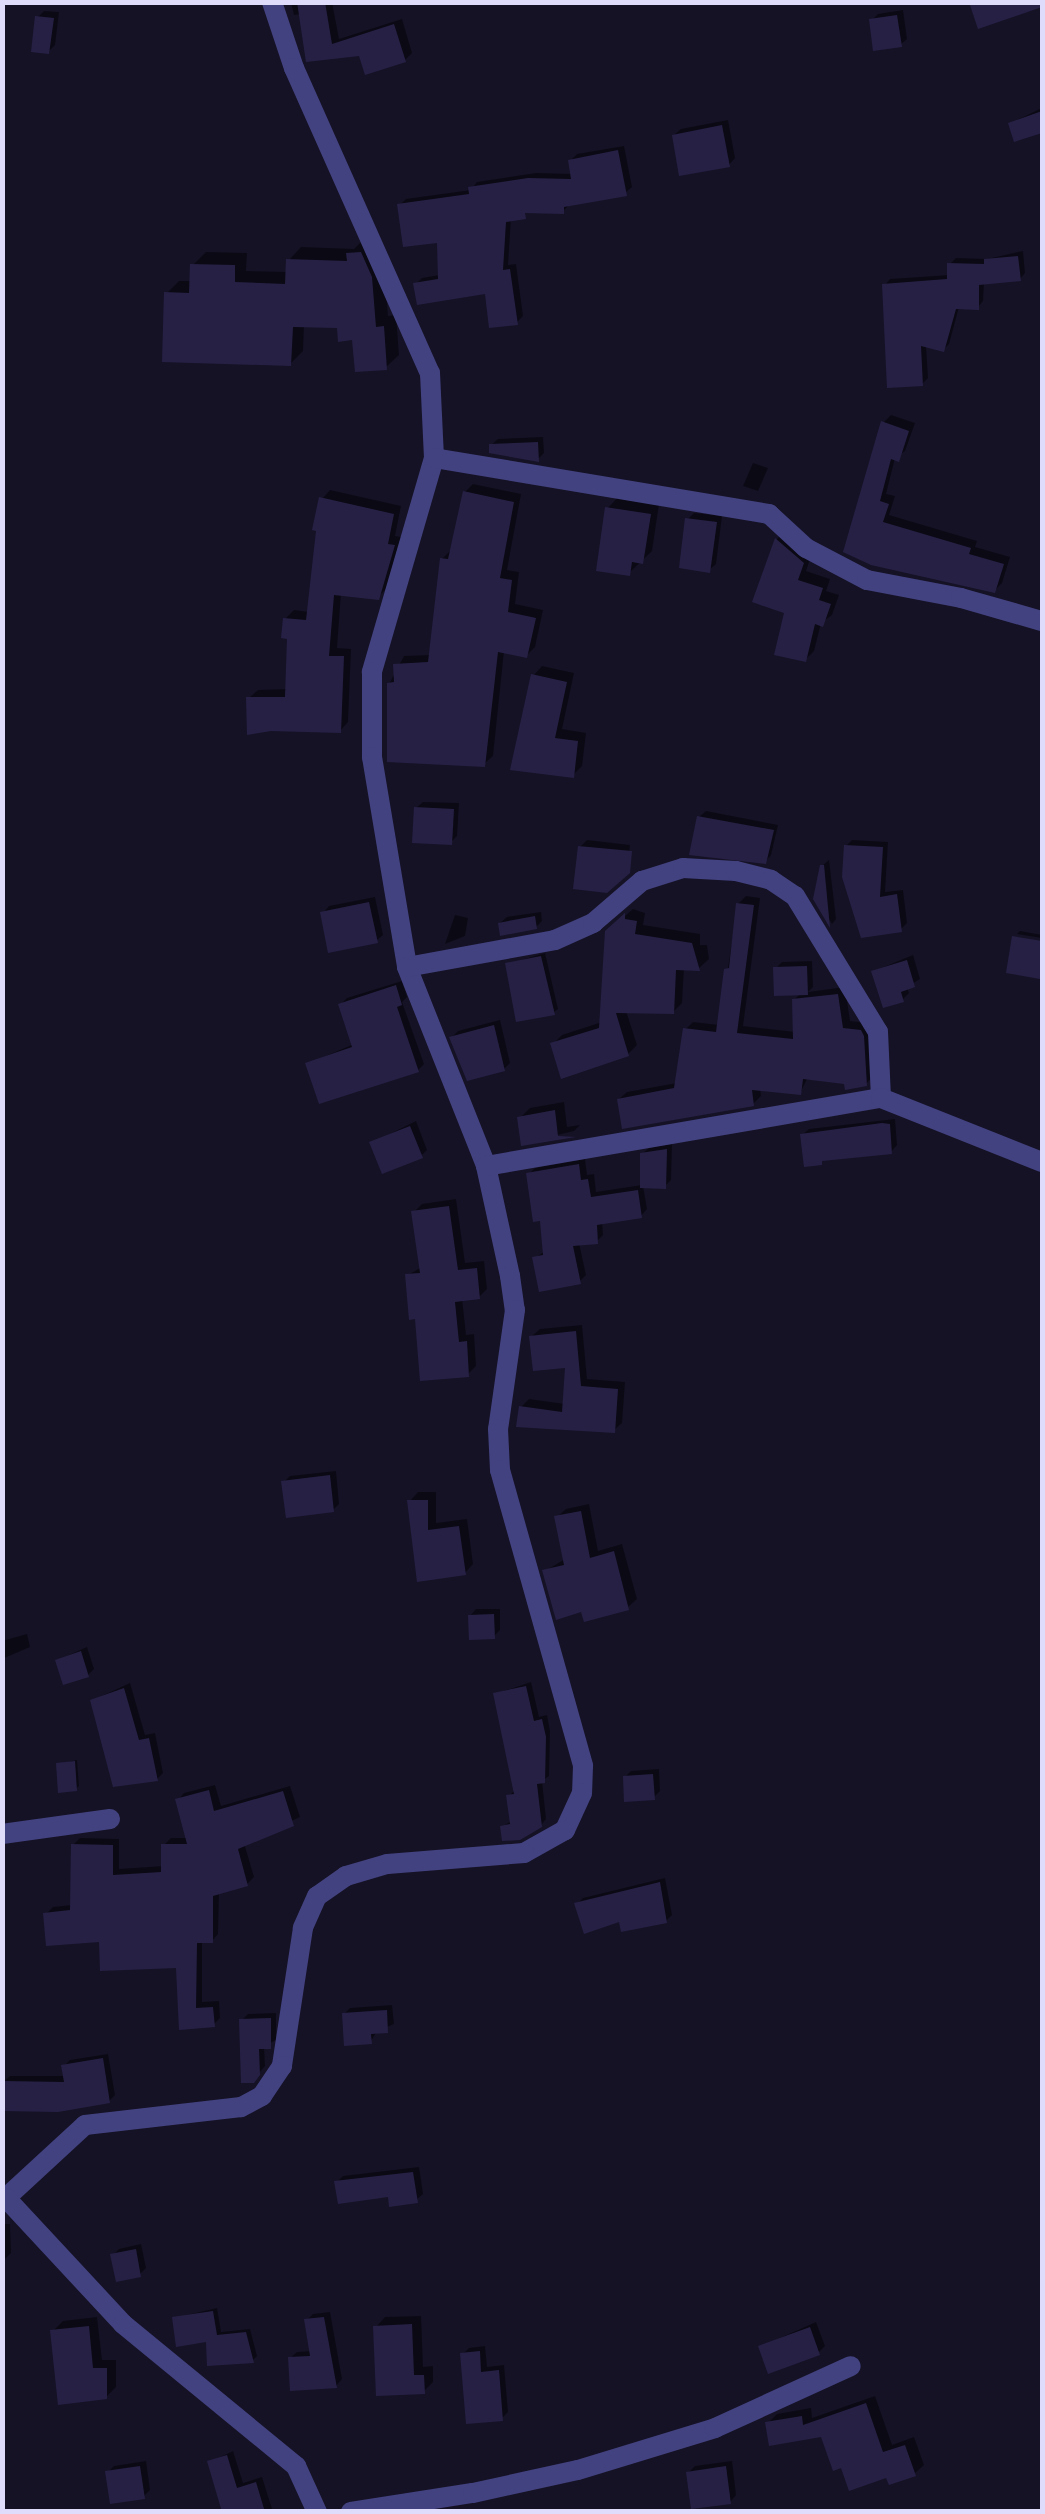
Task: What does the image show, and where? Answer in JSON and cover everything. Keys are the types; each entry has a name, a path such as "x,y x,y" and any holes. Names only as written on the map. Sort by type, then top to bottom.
{"street":[{"path":"272,2 294,68 430,373 434,458 372,672 372,757 407,966 486,1166 515,1310 498,1429 500,1470 583,1766 582,1793 565,1830 524,1853 387,1864 346,1876 318,1896 303,1928 282,2066 262,2096 241,2107 85,2125 4,2197 123,2324 296,2466 318,2512"},
{"path":"434,458 769,514 806,548 867,580 961,598 1042,621"},
{"path":"407,966 555,940 593,924 642,881 683,868 736,871 771,880 795,896 878,1032 882,1098"},
{"path":"486,1166 882,1098 1042,1162"},
{"path":"2,1834 110,1819"},
{"path":"351,2512 473,2493 578,2470 715,2428 851,2366"}],"building":[{"path":"297,2 325,2 332,44 394,24 406,62 365,75 359,56 306,62"},
{"path":"969,2 1042,2 1042,7 978,29"},
{"path":"897,15 902,47 873,51 869,19"},
{"path":"35,16 54,18 49,54 31,52"},
{"path":"1042,111 1042,133 1014,142 1008,123"},
{"path":"722,125 730,167 679,176 672,135"},
{"path":"618,150 627,196 564,207 564,214 525,213 526,219 506,222 503,270 510,269 518,325 489,328 485,294 417,305 413,283 438,279 437,243 403,247 397,204 469,194 468,187 528,178 571,179 568,160"},
{"path":"361,252 372,277 376,327 384,326 387,370 355,372 352,340 338,342 337,328 293,327 291,366 162,362 164,292 189,293 190,264 235,265 235,282 285,284 286,259 347,261 346,253"},
{"path":"1018,256 1021,281 979,285 979,310 956,309 944,352 921,346 923,386 887,388 882,284 947,279 947,263 984,264 984,259"},
{"path":"881,421 909,431 899,462 891,459 880,501 889,504 883,522 971,548 969,554 1004,564 995,593 871,565 843,552"},
{"path":"538,442 539,462 489,453 489,444"},
{"path":"463,491 514,502 500,578 512,580 508,612 536,618 527,658 498,652 485,767 387,762 387,683 394,682 393,664 428,662 440,558 448,559"},
{"path":"319,497 394,514 388,544 395,545 379,600 334,595 329,656 344,656 341,733 271,731 247,735 246,697 285,697 287,639 281,638 283,618 306,620 316,531 312,530"},
{"path":"605,507 651,514 643,564 632,562 630,576 596,571"},
{"path":"685,518 717,522 710,573 679,568"},
{"path":"775,538 804,563 798,580 823,588 819,600 831,604 823,627 815,624 806,662 774,655 784,613 752,602"},
{"path":"531,674 567,682 555,738 578,741 574,778 510,770"},
{"path":"414,807 454,809 452,845 412,843"},
{"path":"697,816 774,830 766,864 689,855"},
{"path":"844,845 883,847 880,897 897,894 902,932 861,938 842,877"},
{"path":"578,846 632,851 630,873 607,893 573,889"},
{"path":"820,865 824,865 830,928 813,899"},
{"path":"369,902 378,943 328,953 320,912"},
{"path":"736,903 754,905 737,1033 793,1039 792,999 838,994 843,1028 861,1030 864,1036 867,1086 845,1090 844,1084 803,1079 801,1095 752,1090 754,1106 622,1129 617,1099 674,1088 683,1028 716,1032 724,969 729,968"},
{"path":"625,913 625,919 637,921 635,934 692,943 700,971 676,970 674,1014 616,1013 629,1056 561,1079 550,1043 599,1028 605,931"},
{"path":"535,916 537,929 500,936 498,923"},
{"path":"1012,936 1042,941 1040,979 1006,973"},
{"path":"541,956 555,1015 516,1022 505,963"},
{"path":"907,960 915,987 901,992 904,1002 883,1008 871,971"},
{"path":"807,966 808,995 774,996 773,967"},
{"path":"396,985 402,1005 397,1007 419,1072 319,1104 305,1063 352,1047 338,1004"},
{"path":"494,1025 505,1071 467,1081 449,1037"},
{"path":"555,1110 558,1136 576,1137 521,1146 517,1117"},
{"path":"890,1124 892,1154 822,1161 822,1165 804,1167 800,1134"},
{"path":"410,1126 423,1158 382,1174 369,1142"},
{"path":"667,1149 666,1189 640,1188 640,1153"},
{"path":"579,1164 581,1180 588,1179 591,1197 638,1190 642,1218 597,1225 598,1244 573,1246 581,1284 539,1292 532,1257 543,1255 540,1221 533,1222 526,1173"},
{"path":"449,1206 458,1270 477,1268 480,1299 455,1302 459,1342 467,1341 469,1377 420,1381 415,1319 409,1320 405,1274 420,1273 411,1211"},
{"path":"576,1331 581,1386 618,1389 615,1433 516,1427 519,1406 562,1412 565,1368 533,1371 529,1336"},
{"path":"330,1475 334,1512 286,1518 281,1481"},
{"path":"407,1500 428,1500 428,1530 459,1526 466,1575 417,1582"},
{"path":"581,1511 590,1558 614,1551 629,1610 584,1622 581,1612 556,1620 542,1570 564,1565 554,1516"},
{"path":"494,1614 495,1639 469,1640 468,1615"},
{"path":"81,1651 89,1677 63,1685 55,1660"},
{"path":"526,1686 534,1721 542,1719 546,1737 545,1783 537,1784 542,1827 520,1840 502,1841 500,1826 510,1824 506,1795 514,1794 493,1693"},
{"path":"124,1688 139,1740 149,1738 158,1781 113,1787 90,1700"},
{"path":"75,1761 77,1791 58,1793 56,1763"},
{"path":"653,1774 655,1800 624,1802 623,1776"},
{"path":"209,1790 214,1811 283,1791 294,1826 238,1849 248,1886 213,1896 213,1943 197,1943 196,2008 213,2007 215,2027 179,2030 176,1968 100,1971 99,1942 46,1946 43,1913 70,1910 71,1844 113,1845 113,1875 161,1872 161,1844 187,1844 175,1799"},
{"path":"660,1882 667,1923 621,1932 619,1922 584,1934 574,1903"},
{"path":"387,2010 388,2033 371,2034 372,2044 344,2046 342,2013"},
{"path":"271,2018 271,2049 259,2049 260,2075 254,2083 241,2083 239,2019"},
{"path":"103,2058 110,2103 58,2112 2,2111 2,2081 64,2082 61,2065"},
{"path":"413,2172 418,2203 389,2207 388,2197 338,2204 334,2181"},
{"path":"136,2249 141,2277 116,2282 110,2254"},
{"path":"213,2311 217,2335 246,2332 254,2363 207,2366 206,2342 176,2347 172,2317"},
{"path":"324,2317 337,2388 290,2391 288,2357 310,2356 304,2319"},
{"path":"412,2324 414,2375 424,2375 425,2394 376,2396 373,2326"},
{"path":"89,2326 93,2368 107,2368 107,2399 58,2405 50,2330"},
{"path":"810,2327 820,2355 768,2374 758,2346"},
{"path":"480,2351 481,2372 499,2370 503,2421 466,2424 460,2353"},
{"path":"866,2403 883,2452 905,2445 916,2476 889,2485 886,2478 849,2491 841,2468 833,2471 821,2437 769,2446 765,2422 802,2416 803,2425"},
{"path":"227,2455 237,2488 256,2482 265,2512 222,2512 207,2461"},
{"path":"140,2466 145,2499 110,2504 105,2471"},
{"path":"726,2466 731,2504 691,2509 686,2472"}]}
